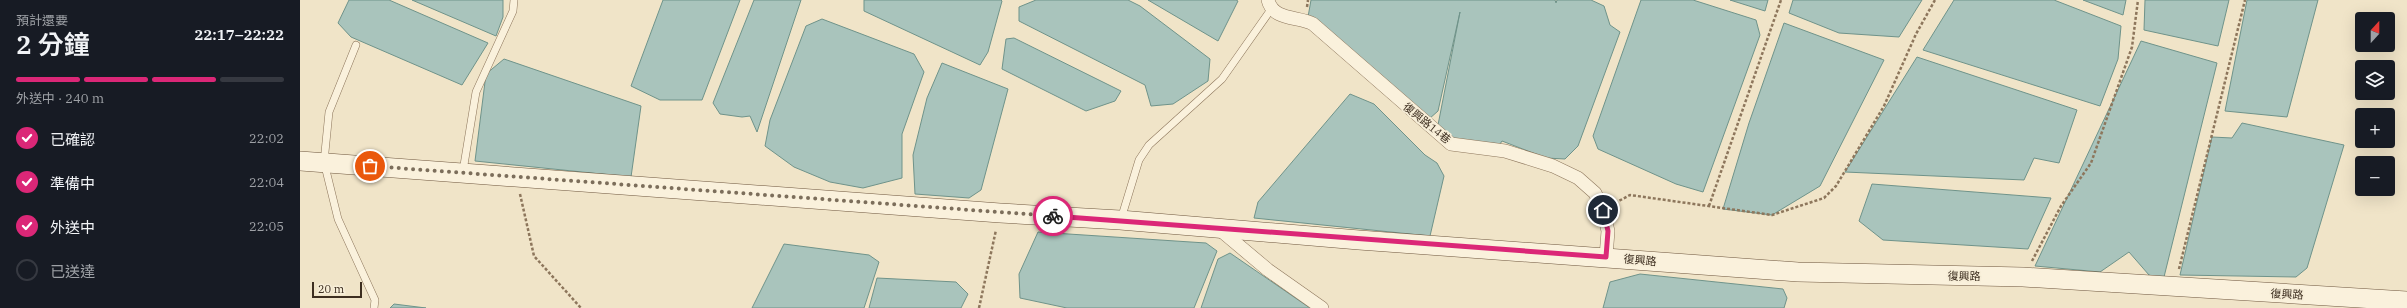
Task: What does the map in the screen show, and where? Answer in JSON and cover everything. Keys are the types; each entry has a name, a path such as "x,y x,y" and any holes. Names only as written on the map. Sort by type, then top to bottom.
{"street":[{"name":"復興路14巷","path":"1270,4 1284,16 1292,19 1304,19 1313,24 1451,144 1505,151 1553,166 1578,178 1594,193 1603,210 1608,231 1606,257"},
{"name":"復興路","path":"300,161 1000,213 1120,220 1798,272 2023,277 2407,301"},
{"path":"1218,228 1268,270 1322,308"}],"lane":[{"path":"463,174 476,92 513,11 514,0"},
{"path":"1120,220 1139,160 1149,145 1222,79 1270,4"},
{"path":"356,45 328,112 324,162 338,219 375,300 374,308"}],"path":[{"path":"1709,206 1781,0"},
{"path":"1603,210 1630,195 1772,215 1824,198 1836,186 1884,106 1916,34 1935,0"},
{"path":"2023,277 2061,206 2091,163 2132,47 2138,0"},
{"path":"2175,287 2245,0"},
{"path":"517,178 534,256 581,308"},
{"path":"980,308 1000,213"}],"water":[{"path":"349,0 389,0 488,43 462,85 351,37 338,23"},
{"path":"412,0 503,0 503,17 496,36"},
{"path":"663,0 740,0 702,100 660,100 631,86"},
{"path":"754,0 801,0 757,132 750,116 742,117 720,114 713,103"},
{"path":"864,0 1002,1 988,52 980,65 864,11"},
{"path":"1036,0 1128,0 1140,6 1210,59 1208,81 1173,104 1151,106 1145,85 1019,21 1019,7"},
{"path":"1148,0 1236,0 1238,1 1218,41"},
{"path":"1311,0 1555,0 1556,3 1557,0 1591,0 1604,6 1610,25 1620,32 1578,146 1565,159 1546,158 1502,141 1500,144 1455,139 1438,125 1460,12 1438,111 1429,119 1308,17"},
{"path":"1641,0 1693,0 1756,20 1760,35 1703,192 1676,184 1598,149 1593,136"},
{"path":"1730,0 1768,0 1765,11"},
{"path":"1793,0 1922,0 1899,37 1839,33 1789,13"},
{"path":"1954,0 2054,0 2121,26 2118,59 2100,106 1923,50"},
{"path":"2083,0 2126,0 2123,15"},
{"path":"2145,0 2229,0 2218,46 2144,30"},
{"path":"2247,0 2318,0 2287,117 2225,111"},
{"path":"822,19 914,54 924,72 902,134 902,178 863,188 830,182 794,167 765,146 770,120 806,26"},
{"path":"1784,23 1884,60 1820,186 1772,215 1723,209 1749,123"},
{"path":"1014,38 1121,91 1115,101 1086,111 1002,69 1006,39"},
{"path":"2141,41 2217,63 2163,281 2149,275 2129,252 2100,272 2035,266"},
{"path":"1917,57 2077,110 2059,163 2034,158 2024,180 1845,172"},
{"path":"504,59 641,106 631,177 475,161 486,74"},
{"path":"942,63 1008,89 981,190 969,198 915,194 913,155 927,98"},
{"path":"1350,94 1374,104 1425,155 1437,163 1444,176 1430,236 1254,218 1258,202"},
{"path":"2242,123 2344,145 2307,268 2296,277 2180,275 2212,137 2232,138"},
{"path":"1872,184 2051,198 2028,249 1883,240 1859,221"},
{"path":"1038,232 1206,243 1217,251 1194,308 1067,308 1020,298 1019,274"},
{"path":"784,244 869,255 879,262 864,308 752,308"},
{"path":"1230,253 1310,308 1201,308 1218,259"},
{"path":"1640,274 1783,289 1787,298 1784,308 1603,308 1610,282"},
{"path":"877,278 956,282 968,294 961,308 869,308"},
{"path":"394,304 426,308 390,308"}],"way so far":[{"path":"370,166 517,178 1053,216"}],"route":[{"path":"1053,216 1120,220 1359,240 1606,257 1608,231 1603,210"}]}
